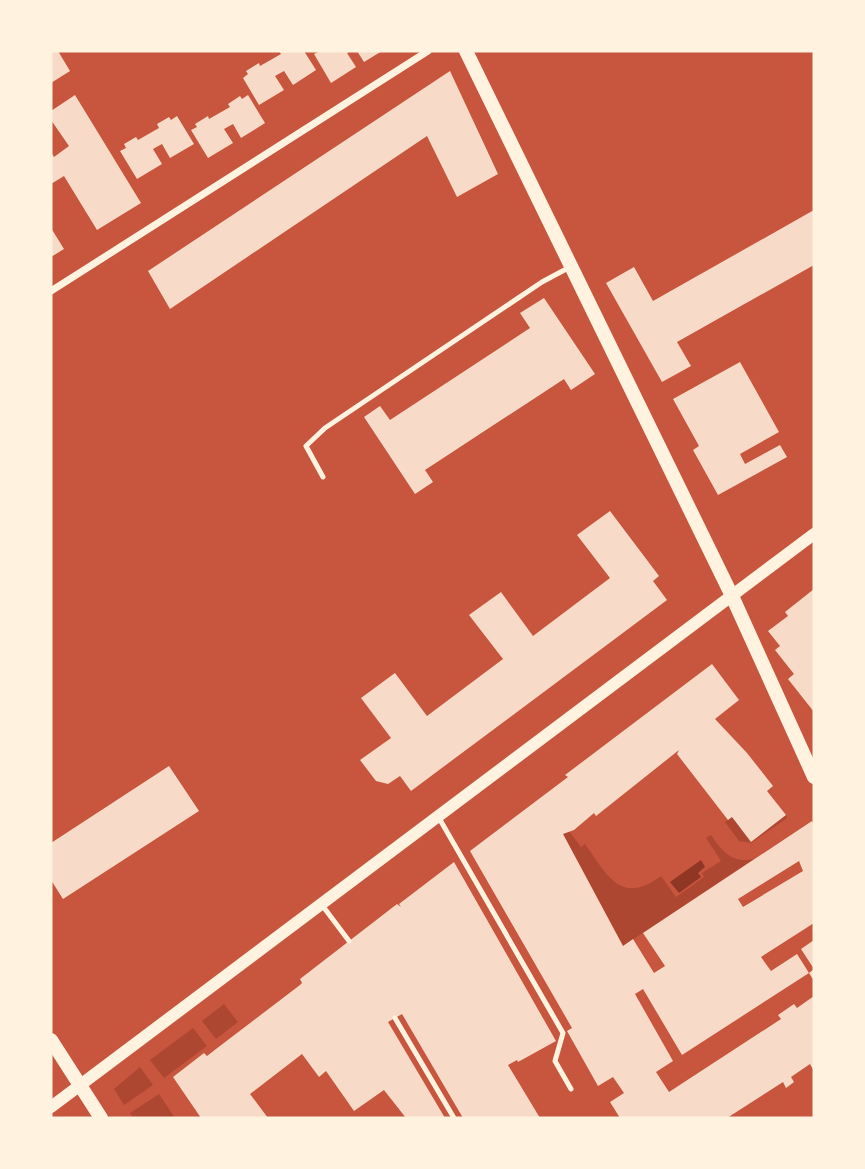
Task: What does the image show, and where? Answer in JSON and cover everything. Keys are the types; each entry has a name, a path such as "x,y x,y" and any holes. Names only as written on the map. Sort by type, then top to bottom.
{"main road":[{"path":"466,51 732,596 814,777"},
{"path":"51,1040 101,1118"}],"street":[{"path":"51,291 428,51"},
{"path":"51,1107 814,534"}],"lane":[{"path":"323,477 306,446 325,428 542,282 570,267"},
{"path":"439,818 563,1033 555,1061 571,1089"},
{"path":"322,905 349,941"},
{"path":"395,1018 454,1118"}],"shaded area":[{"path":"786,815 787,818 751,843 739,841 725,822 732,817"},
{"path":"569,831 581,847 585,844 616,883 635,888 647,885 661,876 676,897 704,877 702,873 721,861 706,838 711,835 728,855 740,860 754,859 623,946 563,834"},
{"path":"701,860 705,867 698,873 701,877 679,893 670,882"},
{"path":"224,1004 238,1022 216,1039 202,1021"},
{"path":"193,1028 207,1046 164,1078 150,1060"},
{"path":"140,1067 153,1085 124,1105 114,1089"},
{"path":"159,1094 175,1118 133,1118 130,1113"}],"building":[{"path":"51,51 58,51 70,71 51,83"},
{"path":"279,51 304,51 316,70 293,85 284,71 275,76 284,90 259,105 243,78 248,74 246,71 281,54"},
{"path":"320,51 351,51 347,53 356,67 331,83 314,54"},
{"path":"357,51 382,51 364,62"},
{"path":"450,71 498,174 457,197 427,136 170,309 148,271"},
{"path":"75,95 141,203 97,230 64,176 51,184 51,152 54,157 69,146 51,120 51,111"},
{"path":"248,95 265,123 241,138 233,124 224,129 233,143 208,158 191,130 208,116 209,119 230,107 228,104 240,96 242,99"},
{"path":"177,116 194,144 170,158 162,144 153,149 162,164 137,179 120,151 126,148 124,144 136,137 138,140 159,128 157,124"},
{"path":"814,210 814,265 677,342 691,366 662,382 606,283 634,267 653,301"},
{"path":"51,228 64,249 51,257"},
{"path":"544,298 595,374 571,390 564,379 425,470 433,482 415,494 364,417 380,406 390,420 530,328 520,313"},
{"path":"740,362 779,432 740,454 745,464 780,445 787,457 718,495 693,450 699,446 673,399"},
{"path":"610,511 659,576 653,581 667,600 411,791 400,776 388,784 376,781 360,760 391,738 361,698 395,673 427,716 503,659 469,615 501,592 533,636 610,578 577,535"},
{"path":"814,589 814,712 788,679 794,674 775,650 780,646 768,631 788,616 785,612"},
{"path":"712,664 739,700 715,719 773,786 767,791 786,815 751,842 732,817 728,820 677,754 679,750 596,816 594,813 574,830 563,834 623,946 633,939 654,973 665,966 643,933 812,821 814,923 761,957 771,971 797,954 809,973 682,1055 643,989 635,994 673,1061 656,1072 669,1092 781,1019 778,1015 794,1004 797,1008 814,996 814,1071 810,1064 791,1077 794,1082 786,1088 783,1082 727,1118 620,1118 610,1102 624,1093 613,1077 598,1086 567,1031 572,1028 470,851 568,777 565,775","holes":["799,861 803,871 743,907 738,899"]},
{"path":"169,766 199,811 63,899 51,880 51,843"},
{"path":"454,862 556,1041 508,1065 540,1118 463,1118 402,1014 388,1022 445,1118 406,1118 384,1090 354,1111 326,1071 319,1077 302,1054 250,1094 268,1118 201,1118 173,1077 204,1053 207,1056 300,985 300,979 397,904 401,907 399,904"},
{"path":"814,940 814,969 801,949"}]}
